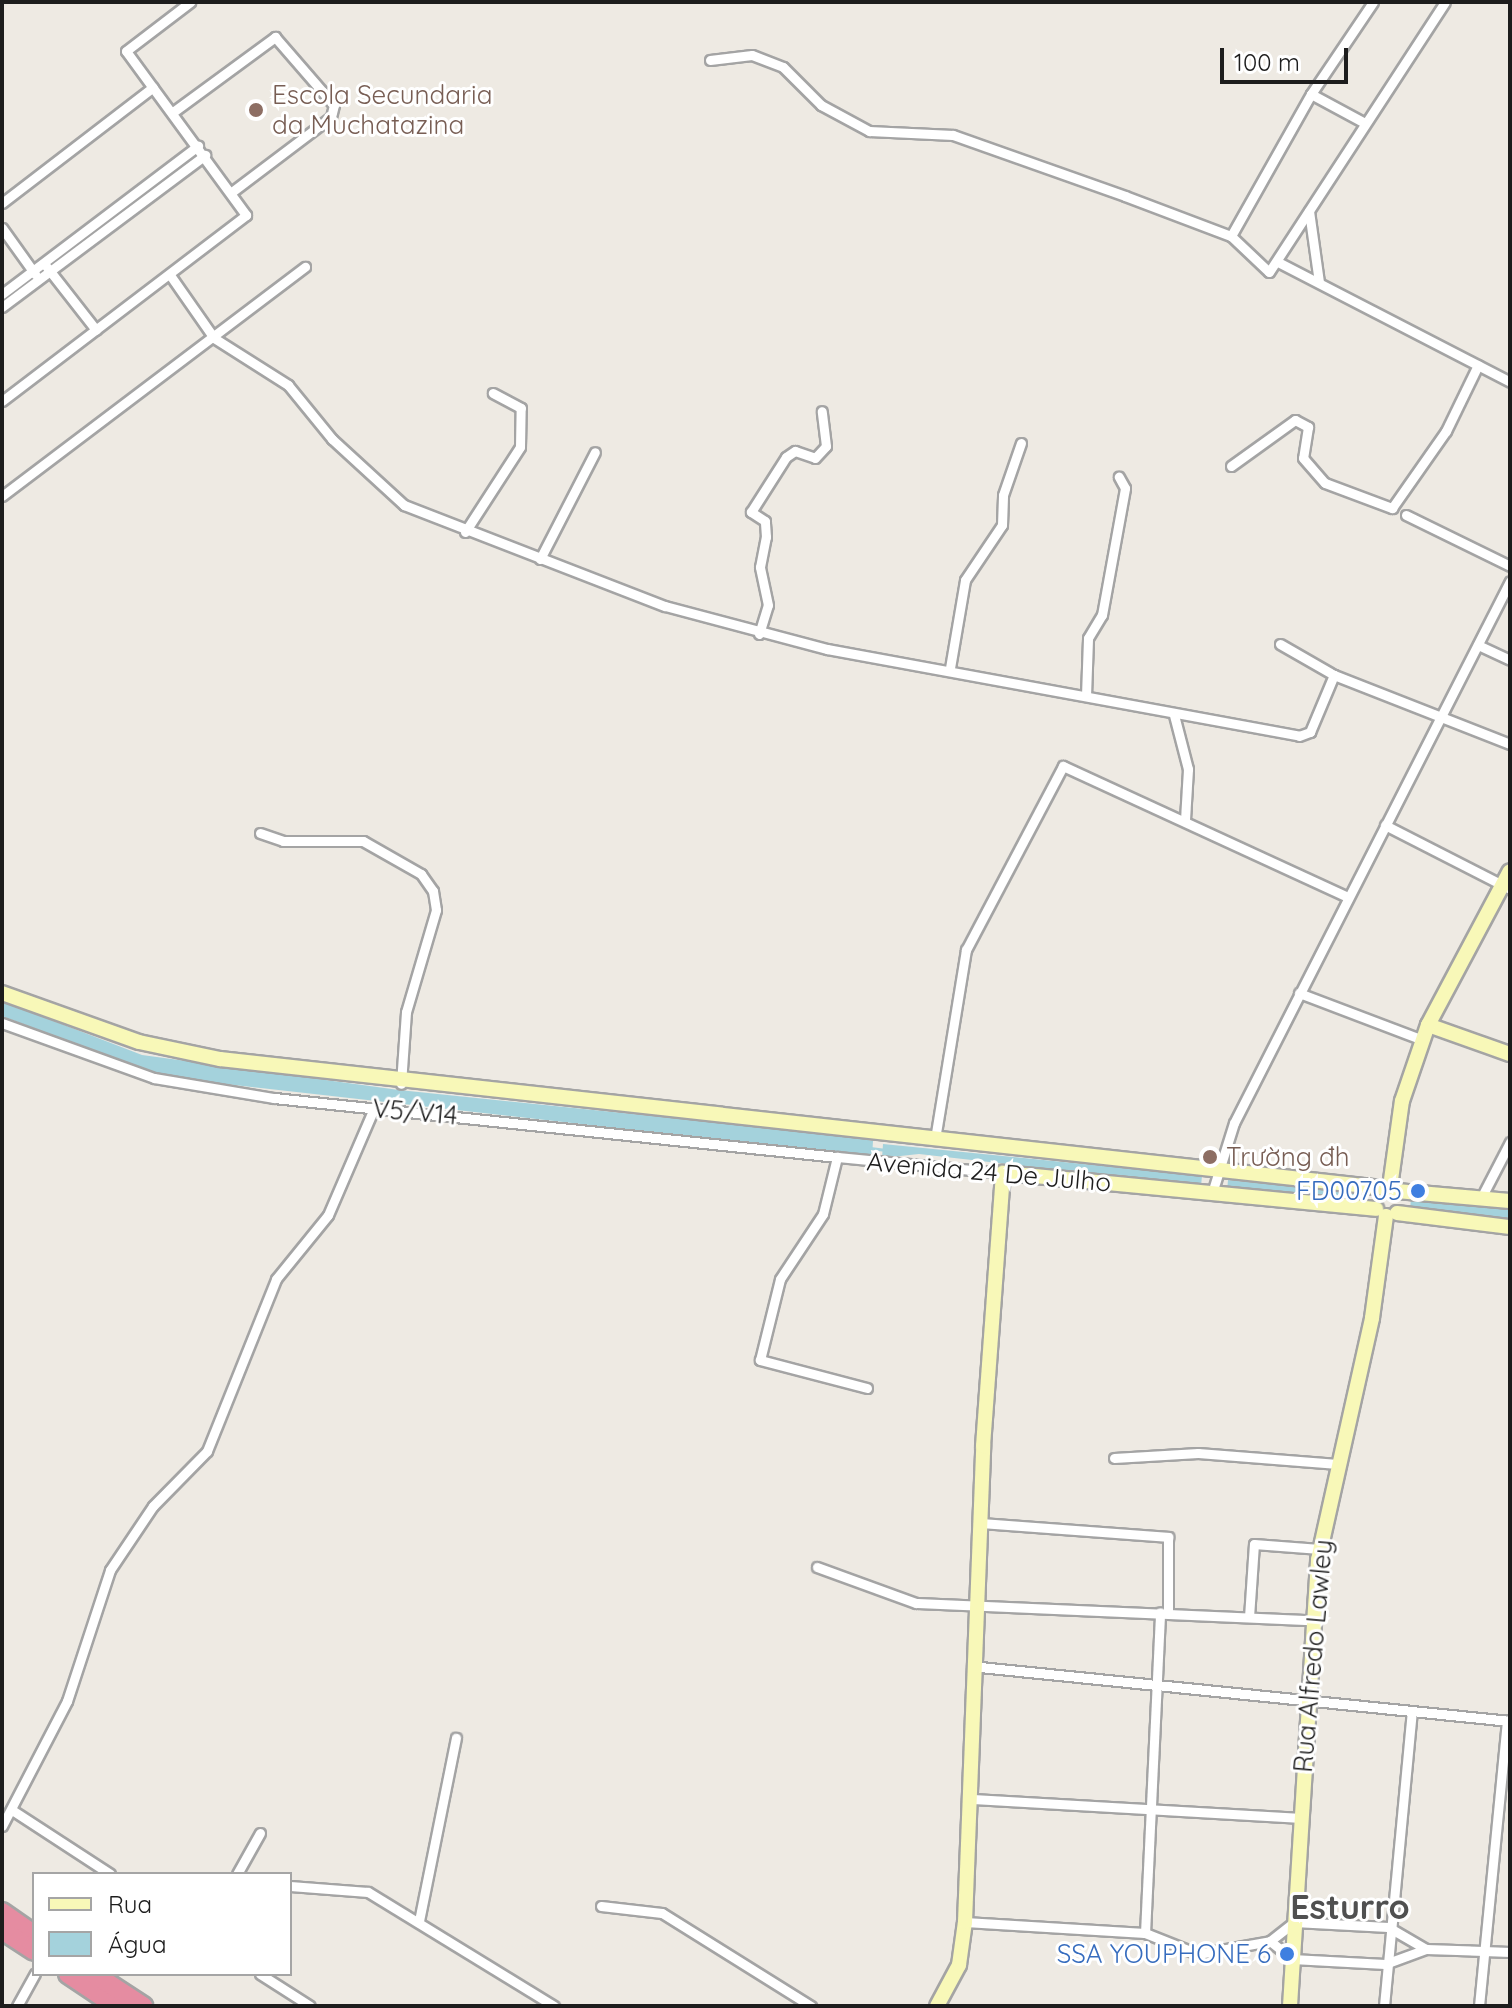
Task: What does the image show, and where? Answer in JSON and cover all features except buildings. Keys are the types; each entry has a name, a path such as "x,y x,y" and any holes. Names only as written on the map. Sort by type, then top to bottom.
{"highway":[{"path":"2,1912 32,1933"},
{"path":"2,1930 32,1950"},
{"path":"71,1976 116,2006"},
{"path":"97,1976 143,2006"}],"street":[{"path":"2,401 243,220 246,210 233,191 127,58 127,46 190,2"},
{"path":"1231,236 1311,94 1373,2"},
{"path":"710,60 752,55 783,67 821,105 869,131 953,135 1231,236 1269,272 1363,122 1443,3"},
{"path":"173,112 275,37 334,105 331,117 233,191"},
{"path":"2,203 153,87"},
{"path":"1311,94 1363,122"},
{"path":"2,307 36,275 198,146"},
{"path":"110,219 205,155"},
{"path":"1309,211 1319,282"},
{"path":"2,228 36,275"},
{"path":"1278,262 1510,382"},
{"path":"46,267 96,330"},
{"path":"2,496 305,267"},
{"path":"2,294 36,275"},
{"path":"170,275 214,338 288,385 394,497 465,532 540,559 759,634 950,668 1174,715 1306,736 1334,675"},
{"path":"1231,466 1295,420 1308,427 1303,458 1325,483 1392,508 1446,431 1478,365"},
{"path":"465,532 520,447 521,408 493,393"},
{"path":"759,634 768,605 760,567 765,521 751,512 786,457 795,451 815,458 826,446 822,411"},
{"path":"950,668 965,580 1002,525 1003,495 1021,443"},
{"path":"540,559 595,452"},
{"path":"1086,696 1088,638 1102,615 1125,488 1119,477"},
{"path":"1406,515 1510,566"},
{"path":"1212,1193 1213,1172 1299,993 1510,581"},
{"path":"1280,644 1334,675 1510,744"},
{"path":"1478,645 1510,660"},
{"path":"1174,715 1188,769 1185,819"},
{"path":"935,1139 966,950 1056,772 1073,765 1348,897"},
{"path":"1385,825 1508,881 1428,1025 1402,1101 1386,1213"},
{"path":"260,833 283,841 363,841 428,882 436,910 406,1012 401,1084"},
{"path":"2,993 177,1052 401,1084 1510,1201"},
{"path":"1299,993 1423,1040"},
{"name":"V5/V14","path":"2,1023 154,1078 374,1108 837,1157"},
{"path":"1428,1025 1510,1054"},
{"path":"2,1826 67,1701 110,1570 153,1506 207,1451 276,1279 328,1215 374,1108"},
{"path":"1481,1198 1510,1142"},
{"name":"Avenida 24 De Julho","path":"867,1388 760,1360 780,1279 823,1214 837,1157 1212,1193 1510,1227"},
{"path":"937,2006 959,1965 965,1922 980,1667 982,1523 1003,1173"},
{"path":"1386,1213 1390,1189"},
{"name":"Rua Alfredo Lawley","path":"1290,2006 1312,1620 1320,1549 1386,1213"},
{"path":"1114,1458 1198,1453 1338,1464"},
{"path":"982,1523 1168,1537 1157,1680 1145,1933"},
{"path":"1249,1617 1254,1544 1320,1549"},
{"path":"817,1567 895,1600 1312,1620"},
{"path":"980,1667 1308,1695 1412,1712 1508,1720 1482,1951 1479,2006"},
{"path":"1384,2006 1388,1927 1412,1712"},
{"path":"419,1921 456,1738"},
{"path":"973,1799 1152,1813 1301,1818"},
{"path":"12,1810 107,1872"},
{"path":"238,1872 260,1833"},
{"path":"292,1886 368,1892 554,2006"},
{"path":"601,1906 662,1913 811,2006"},
{"path":"965,1922 1145,1933 1198,1954 1270,1941 1294,1922 1388,1927 1426,1949"},
{"path":"1270,1941 1292,1959 1385,1964 1426,1949 1510,1952"},
{"path":"17,2006 34,1976"},
{"path":"263,1976 310,2006"}],"water":[{"path":"2,1001 142,1055 399,1090 855,1137 873,1141 872,1157 164,1077 2,1016"},
{"path":"883,1144 1202,1176 1201,1186 919,1154 882,1158"},
{"path":"1228,1180 1365,1194 1364,1203 1227,1192"},
{"path":"1411,1198 1510,1209 1510,1221 1410,1210"}],"waterway":[{"path":"870,1148 886,1150"}],"place":[{"name":"Escola Secundaria da Muchatazina","path":"256,110"},
{"name":"Trường đh","path":"1210,1157"},
{"name":"FD00705","path":"1418,1191"},
{"name":"SSA YOUPHONE 6","path":"1287,1954"}],"district":[{"name":"Esturro","path":"1350,1907"}]}
